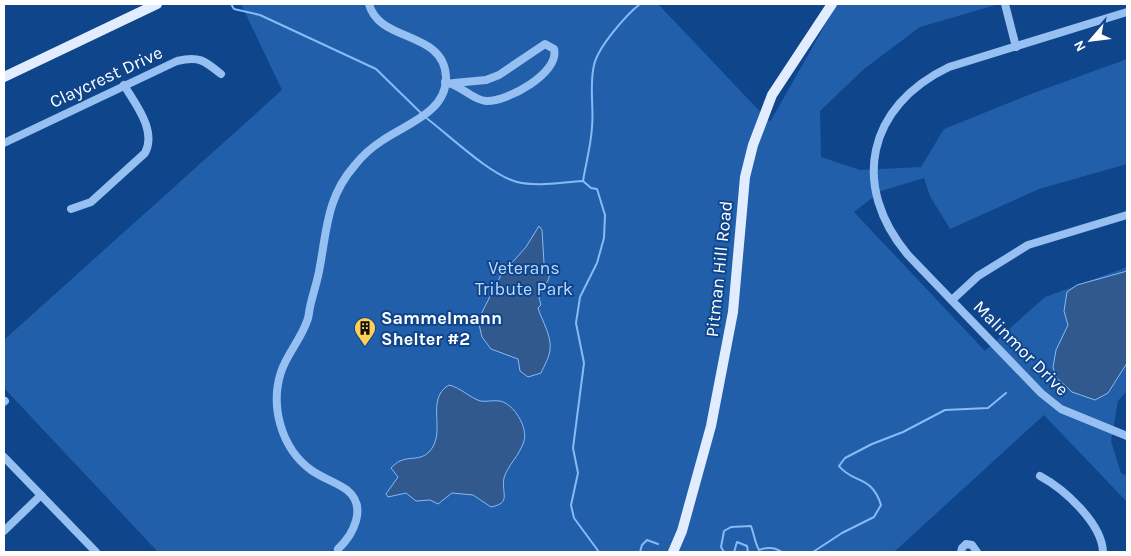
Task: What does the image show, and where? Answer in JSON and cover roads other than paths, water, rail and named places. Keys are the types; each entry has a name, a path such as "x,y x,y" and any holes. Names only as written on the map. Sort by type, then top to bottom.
{"main road":[{"path":"4,77 157,4"},
{"name":"Pitman Hill Road","path":"673,552 682,531 711,426 733,312 745,177 753,145 772,95 832,4"}],"street":[{"path":"338,549 352,535 356,526 353,498 348,491 310,469 293,450 279,421 276,394 282,370 308,321 320,266 326,221 342,184 368,150 422,116 442,98 445,82 443,66 437,53 426,44 384,25 375,18 369,4"},
{"path":"1005,4 1016,47"},
{"name":"Malinmor Drive","path":"1127,12 949,67 923,81 895,107 878,137 873,163 876,198 884,219 896,240 1041,393 1061,409 1127,436"},
{"path":"445,82 486,80 515,66 546,44 554,49 554,60 545,71 524,89 511,95 486,101 454,83"},
{"name":"Claycrest Drive","path":"4,142 177,61 194,58 207,62 221,74"},
{"path":"71,209 91,202 145,153 148,147 148,128 124,85"},
{"path":"952,300 978,276 1028,245 1127,215"},
{"path":"4,457 96,552"},
{"path":"1040,476 1054,484 1088,517 1102,542 1103,552"},
{"path":"4,531 41,495"},
{"path":"962,552 962,548 966,544 972,545 976,552"}],"waterway":[{"path":"231,4 234,9 260,15 376,69 422,114"},
{"path":"583,181 590,147 594,65 601,49 613,32 640,4"},
{"path":"425,117 470,154 506,178 517,182 533,184 583,181 591,188 597,189 605,215 604,238 597,263 580,297 576,323 584,363 573,448 578,473 571,505 574,518 599,552"},
{"path":"813,552 842,533 874,517 881,505 872,488 844,472 839,466 845,458 872,444 903,432 945,410 988,408 1006,393"},
{"path":"724,552 721,547 724,531 731,527 751,526 759,550 771,548 782,552"},
{"path":"640,552 642,545 647,540 658,544"},
{"path":"734,552 737,542 747,546 748,552"}],"place":[{"name":"Sammelmann Shelter #2","path":"365,347"}],"park label":[{"name":"Veterans Tribute Park","path":"524,278"}]}
